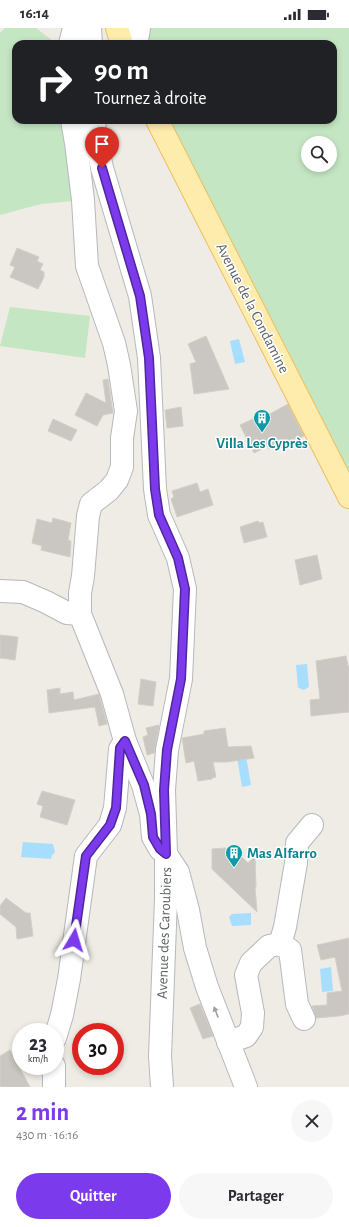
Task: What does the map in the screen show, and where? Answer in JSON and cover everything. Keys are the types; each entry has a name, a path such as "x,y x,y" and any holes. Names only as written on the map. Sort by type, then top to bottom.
{"main road":[{"path":"117,28 121,40"},
{"name":"Avenue de la Condamine","path":"159,124 349,497"}],"street":[{"path":"71,40 74,28"},
{"path":"90,28 90,40"},
{"path":"137,40 139,28"},
{"path":"73,124 82,193 87,266 114,343 126,411 122,438 122,467 117,480 109,490 91,504 88,516 83,576 80,593 80,614 112,694 125,741 144,785 151,814 153,837 160,849 166,854 178,872 188,910 195,948 207,988 246,1087"},
{"name":"Avenue des Caroubiers","path":"95,124 102,168 140,296 149,358 155,489 159,515 178,558 185,589 181,679 167,750 164,790 166,899 160,1056 162,1087"},
{"path":"0,591 22,592 67,612 80,614"},
{"path":"60,1023 69,979 86,856 110,825 116,808 120,748 125,741"},
{"path":"280,944 285,927 298,843 312,825"},
{"path":"228,1042 246,1036 252,1027 253,1013 246,975 251,963 269,946 280,944 290,950 297,1004 304,1019"},
{"path":"54,1075 54,1087"}],"green space":[{"path":"5,28 36,28 52,40 12,40 12,124 73,124 83,200 41,204 0,215 0,33"},
{"path":"146,28 349,28 349,478 172,124 337,124 337,40 144,40"},
{"path":"10,307 90,316 85,358 0,346"}],"water":[{"path":"239,339 245,362 235,364 230,341"},
{"path":"307,664 309,687 302,690 298,687 296,665"},
{"path":"246,756 251,785 242,787 237,758"},
{"path":"23,842 53,844 55,852 51,859 21,857"},
{"path":"251,913 251,925 232,926 229,917 232,914"},
{"path":"331,967 333,991 322,992 320,969"}],"building":[{"path":"17,248 39,257 37,261 43,264 40,270 44,272 44,277 38,289 10,277 15,267 10,265"},
{"path":"206,336 229,389 194,394 190,364 196,362 188,344"},
{"path":"108,379 113,413 103,415 97,426 75,415 86,393 106,403 103,380"},
{"path":"288,404 304,436 282,446 281,444 269,449 268,446 254,453 240,425 257,417 259,420"},
{"path":"181,407 183,426 167,428 165,410"},
{"path":"53,419 77,430 71,441 48,431"},
{"path":"197,483 200,492 208,489 213,505 177,517 171,499 174,497 172,491"},
{"path":"53,518 71,523 68,540 71,541 70,557 41,550 42,546 32,543 37,519 52,523"},
{"path":"258,521 259,523 263,522 267,537 244,543 240,527"},
{"path":"317,555 322,579 300,585 295,560"},
{"path":"0,635 18,637 15,660 0,658"},
{"path":"346,656 349,666 349,712 311,716 310,700 320,699 316,661"},
{"path":"141,679 156,682 153,706 138,704"},
{"path":"60,688 60,694 73,692 74,700 99,694 107,724 99,726 95,707 49,713 47,690"},
{"path":"159,725 154,753 147,755 143,737 148,735 146,728"},
{"path":"225,728 228,747 251,746 254,758 227,762 213,762 216,777 198,781 194,761 186,763 182,738 204,734 204,731"},
{"path":"42,791 75,800 67,825 40,817 43,806 37,804"},
{"name":"Mas Alfarro","path":"226,848 226,854 239,854 248,863 255,856 257,912 212,869 212,849"},
{"path":"6,898 26,913 30,913 33,936 17,939 16,927 0,914 0,906"},
{"path":"349,938 349,1014 316,1018 312,1006 327,1005 327,993 342,991 335,957 321,960 317,945"},
{"path":"200,1004 213,1036 203,1039 190,1008"},
{"path":"10,1050 12,1054 12,1075 24,1075 30,1087 0,1087 0,1056"}],"place":[{"name":"Villa Les Cyprès","path":"262,433"},
{"name":"Mas Alfarro","path":"234,868"}],"route":[{"path":"74,940 86,856 110,825 116,808 120,748 125,741 144,785 151,814 153,837 160,849 166,854 164,790 167,750 181,679 185,589 178,558 159,515 155,489 149,358 140,296 102,168"}]}
